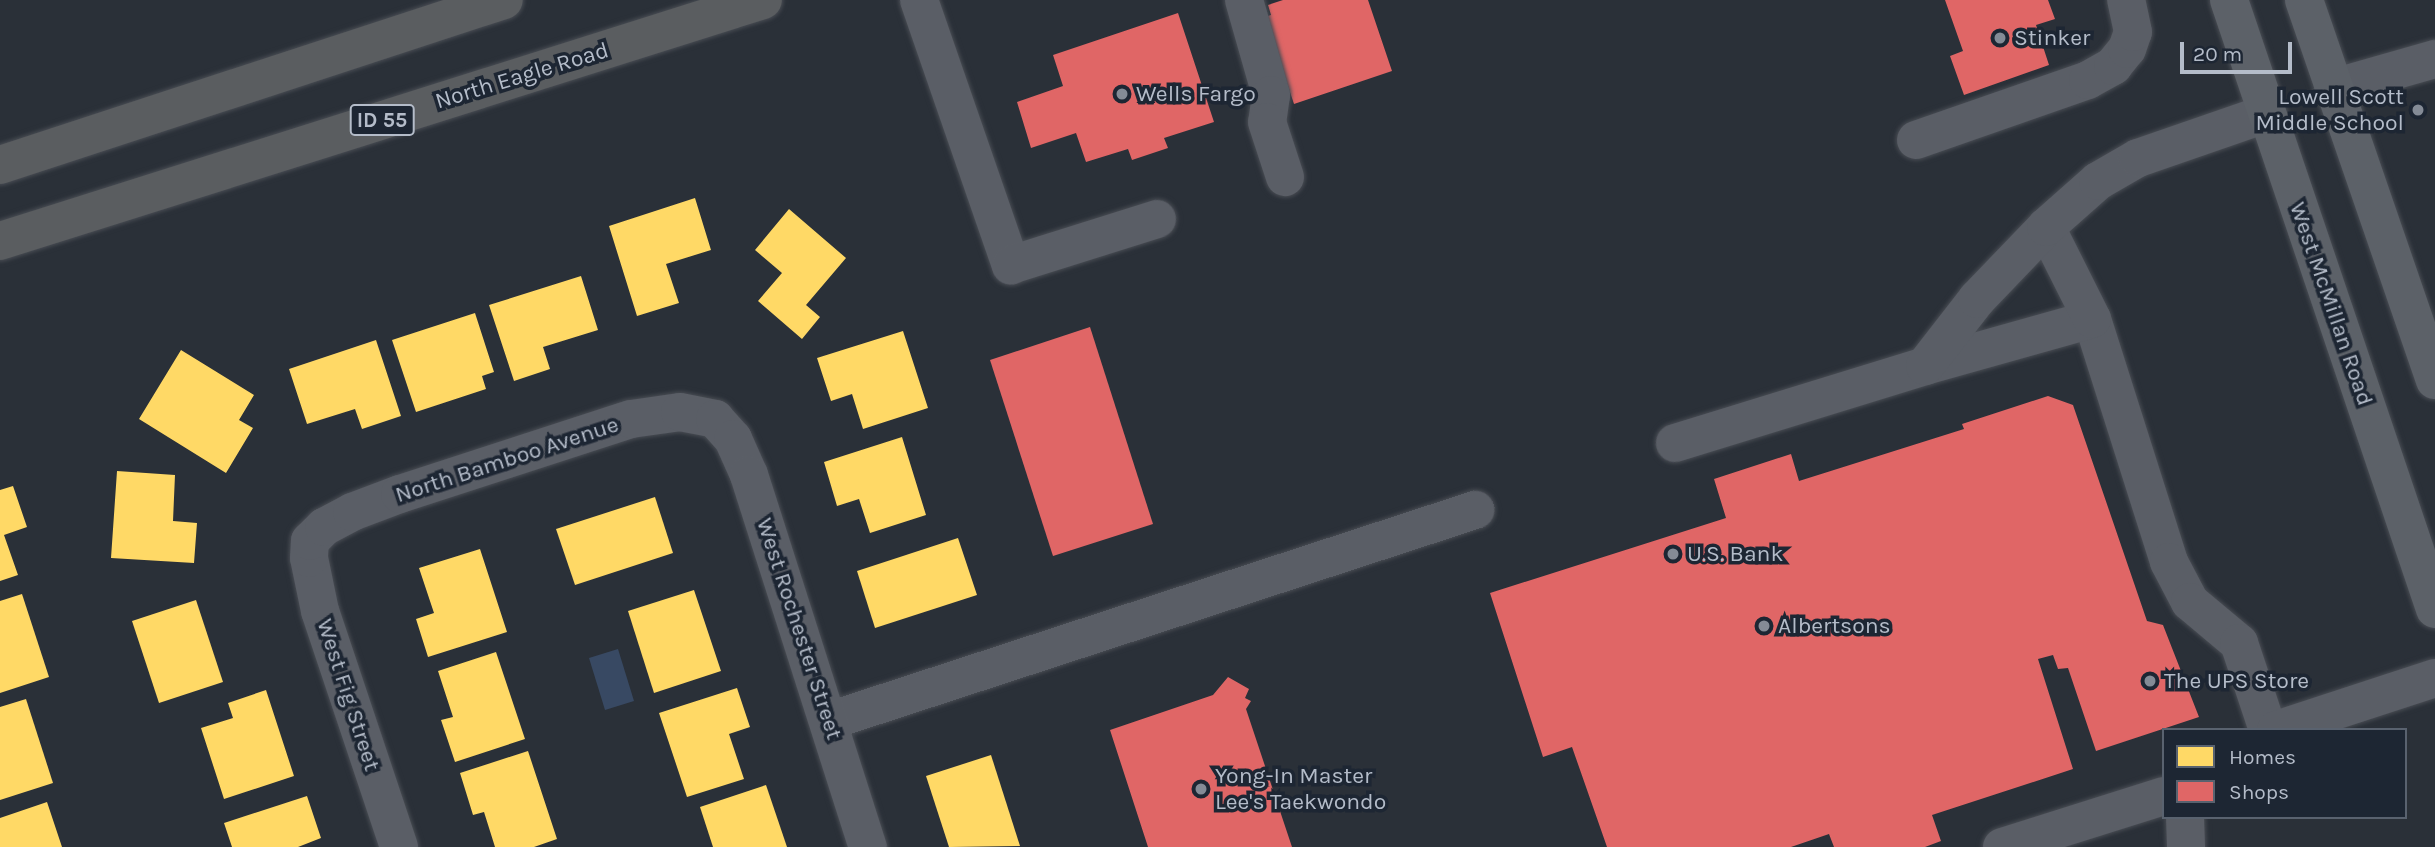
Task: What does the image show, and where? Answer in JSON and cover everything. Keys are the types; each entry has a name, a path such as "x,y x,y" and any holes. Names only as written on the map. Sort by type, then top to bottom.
{"highway":[{"path":"0,165 504,0"},
{"name":"North Eagle Road","path":"0,241 764,0"}],"main road":[{"name":"West McMillan Road","path":"2229,0 2265,114 2435,609"},
{"path":"2304,0 2435,380"}],"street":[{"path":"919,0 1012,265 1157,219"},
{"path":"1244,0 1271,95 1268,121 1285,177"},
{"path":"1916,140 2088,80 2112,66 2127,49 2133,32 2126,0"},
{"path":"2333,88 2435,59"},
{"path":"1925,366 1977,299 2046,227 2098,181 2138,158 2265,114"},
{"path":"2046,227 2092,318 2169,562 2190,602 2239,643 2267,728"},
{"path":"1675,443 2092,318"},
{"name":"North Bamboo Avenue","path":"310,541 324,527 352,512 631,419 680,412 715,419"},
{"name":"West Rochester Street","path":"715,419 733,439 749,475 868,847"},
{"path":"829,721 1063,649 1475,510"},
{"name":"West Fig Street","path":"310,541 309,558 320,611 399,847"},
{"path":"2282,728 2435,678"},
{"path":"2002,847 2162,797"}],"water":[{"path":"618,649 634,701 605,710 589,658"}],"building: Homes":[{"path":"695,198 711,250 666,264 679,303 637,316 609,226"},
{"path":"789,209 846,258 806,305 820,317 802,339 758,301 782,273 755,250"},
{"path":"581,276 598,330 543,347 550,369 514,381 489,305"},
{"path":"475,313 494,372 482,376 486,389 416,412 392,340"},
{"path":"903,331 928,408 863,429 852,394 831,401 817,358"},
{"path":"376,340 401,416 362,429 355,409 307,424 289,369"},
{"path":"181,350 254,395 239,420 253,428 226,473 139,419"},
{"path":"902,437 926,515 870,533 859,499 837,506 824,462"},
{"path":"117,471 175,475 173,521 197,523 194,563 111,558"},
{"path":"13,486 27,527 4,535 18,575 0,581 0,490"},
{"path":"655,497 673,553 575,585 556,529"},
{"path":"958,538 977,595 875,628 857,571"},
{"path":"480,549 507,632 428,657 416,619 434,613 419,568"},
{"path":"694,590 721,671 654,693 628,611"},
{"path":"22,594 49,677 0,693 0,601"},
{"path":"196,600 223,682 159,703 132,621"},
{"path":"496,652 525,739 455,762 441,720 453,717 438,671"},
{"path":"737,688 750,727 729,734 744,779 687,797 659,713"},
{"path":"266,690 294,776 224,799 201,728 233,718 228,703"},
{"path":"26,699 53,783 0,800 0,707"},
{"path":"528,751 557,839 534,847 495,847 484,812 473,815 460,773"},
{"path":"991,755 1020,846 949,847 926,776"},
{"path":"766,785 787,847 713,847 700,807"},
{"path":"307,796 321,838 298,847 232,847 224,823"},
{"path":"47,802 62,847 0,847 0,818"}],"building: Shops":[{"path":"1283,0 1368,0 1392,71 1294,104 1265,17 1271,15 1268,5"},
{"name":"Stinker","path":"1945,0 2048,0 2055,19 2036,25 2049,65 1964,95 1950,56 1963,51"},
{"name":"Wells Fargo","path":"1178,13 1214,122 1164,138 1168,148 1132,160 1128,149 1086,162 1076,133 1031,148 1017,102 1063,86 1053,55"},
{"path":"1090,327 1153,524 1053,556 990,360"},
{"name":"Albertsons","path":"2048,396 2073,405 2147,621 2163,625 2199,717 2096,751 2068,668 2058,669 2053,655 2038,659 2073,769 1932,815 1941,841 1925,847 1834,847 1829,834 1791,847 1607,847 1572,747 1543,757 1490,593 1726,518 1714,479 1791,454 1799,481 1964,429 1962,424"},
{"name":"Yong-In Master Lee's Taekwondo","path":"1228,677 1249,689 1245,698 1251,701 1246,709 1292,847 1148,847 1110,730 1213,695"}],"place":[{"name":"Stinker","path":"2000,38"},
{"name":"Wells Fargo","path":"1122,94"},
{"name":"Lowell Scott Middle School","path":"2418,110"},
{"name":"U.S. Bank","path":"1673,554"},
{"name":"Albertsons","path":"1764,626"},
{"name":"The UPS Store","path":"2150,681"},
{"name":"Yong-In Master Lee's Taekwondo","path":"1201,789"}]}
